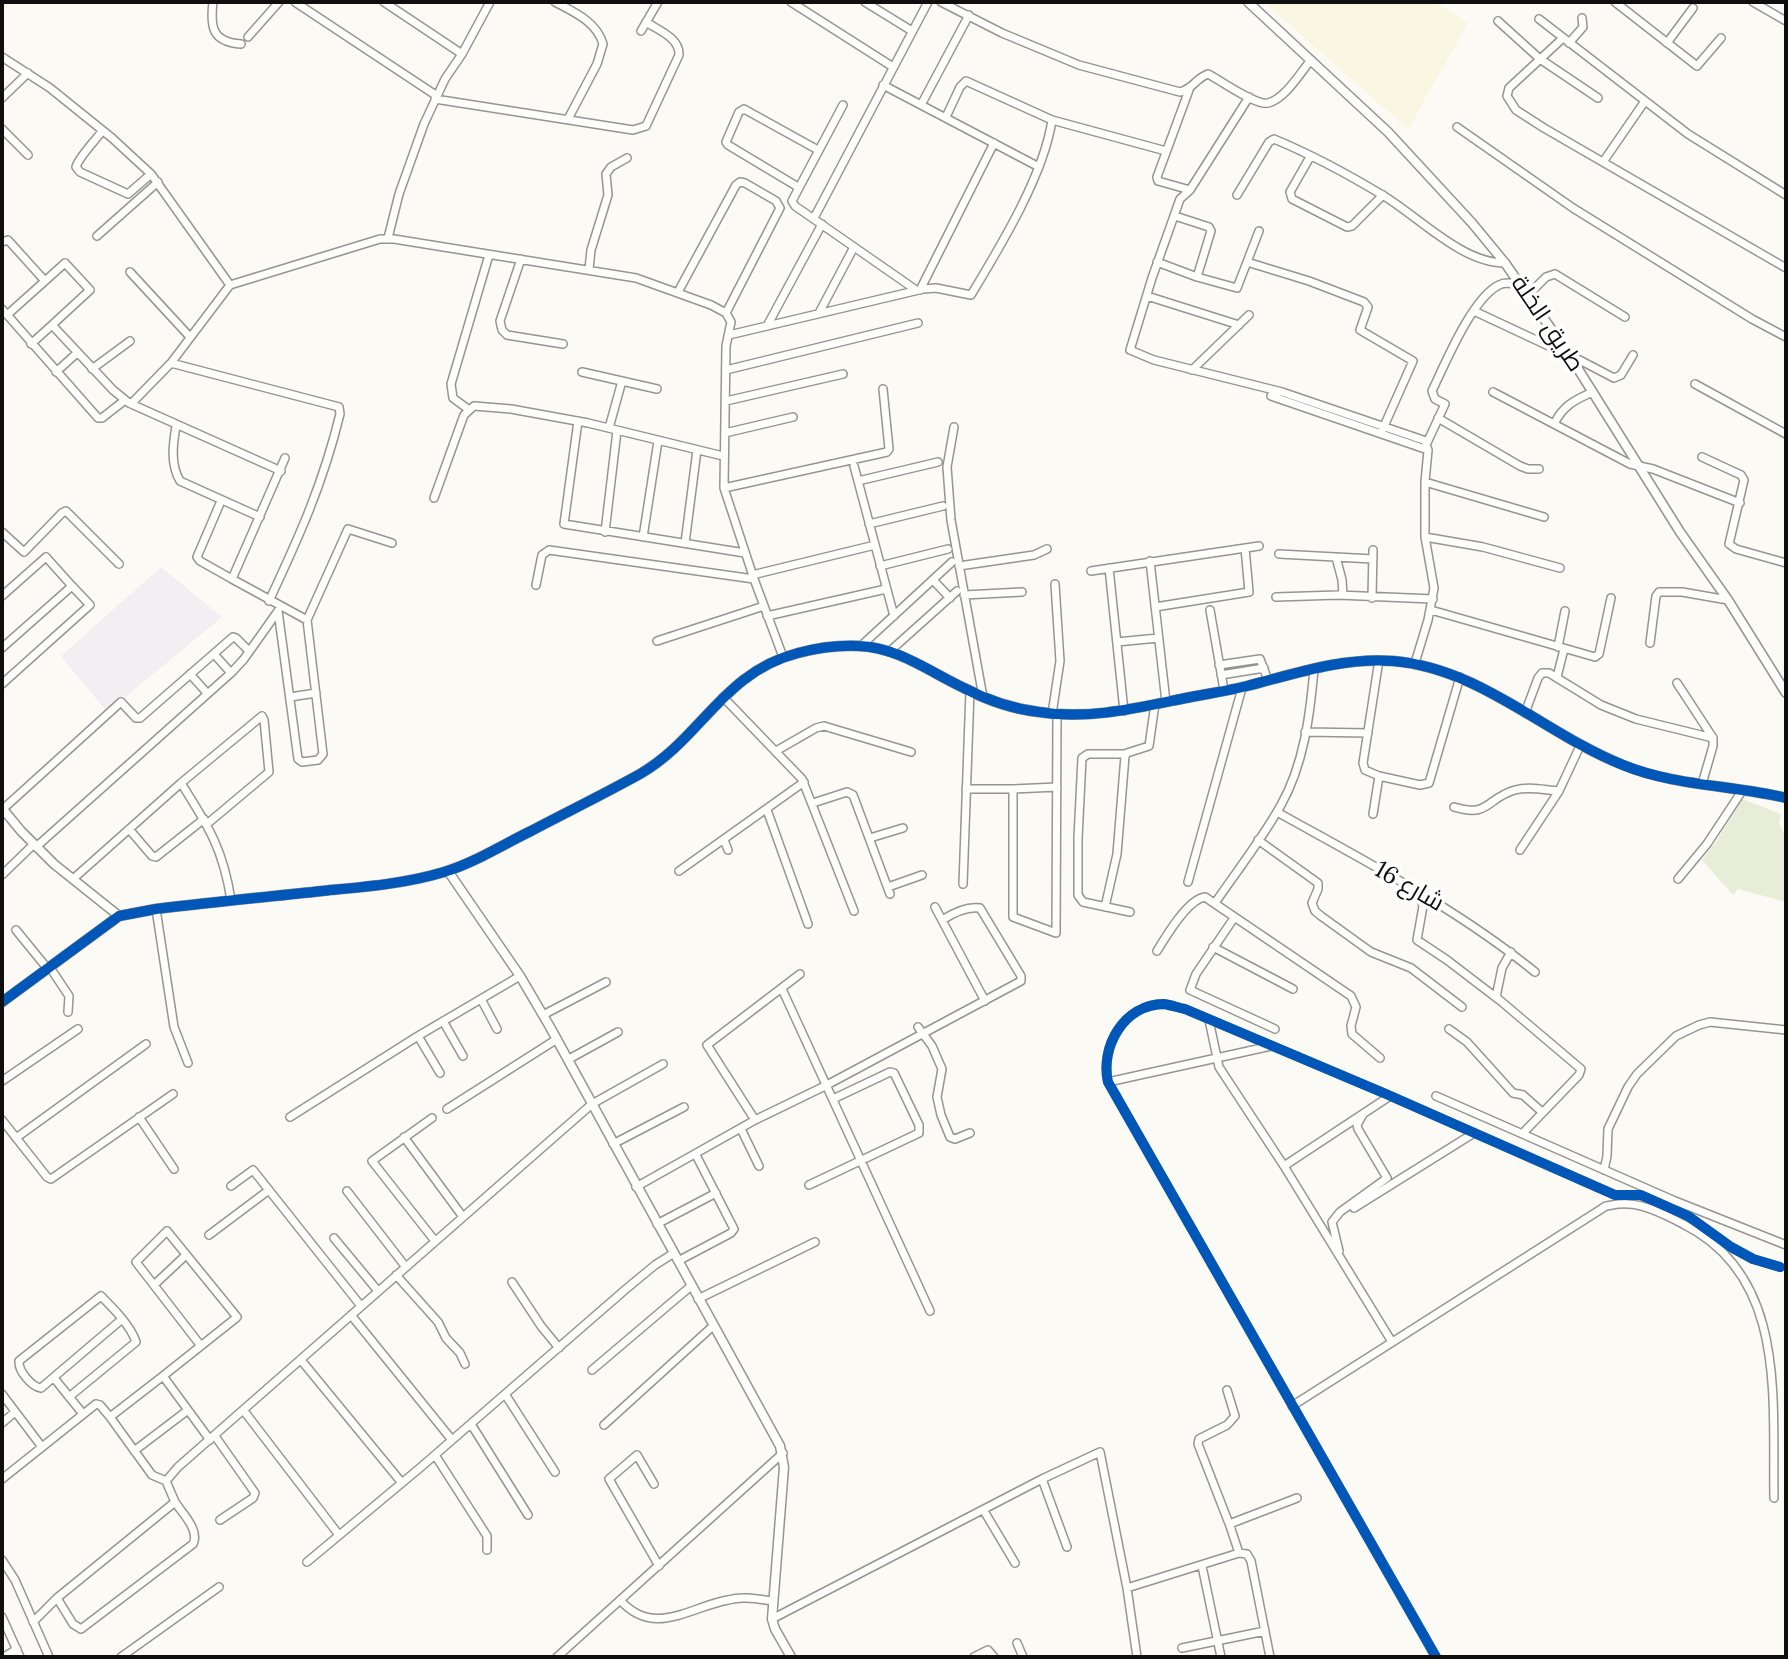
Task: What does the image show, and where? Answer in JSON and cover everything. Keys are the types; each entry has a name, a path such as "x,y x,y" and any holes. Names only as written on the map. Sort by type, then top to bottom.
{"street":[{"path":"213,2 211,23 216,33 226,42 241,44"},
{"path":"248,37 279,2"},
{"path":"295,2 436,98 633,130 646,126 679,55 676,42 646,22"},
{"path":"384,2 462,54"},
{"path":"388,238 408,166 436,98 491,2"},
{"path":"555,2 590,24 603,44 591,76 568,119"},
{"path":"641,31 658,2"},
{"path":"791,2 893,67"},
{"path":"865,2 912,31"},
{"path":"814,218 928,2"},
{"path":"941,2 1002,33 1079,65 1180,92 1189,90"},
{"name":"طريق الخلة","path":"1248,2 1388,131 1505,263 1570,355 1679,532 1728,600 1786,693"},
{"path":"1615,2 1697,66 1721,38"},
{"path":"1753,2 1786,21"},
{"path":"1667,43 1693,8"},
{"path":"921,105 969,15"},
{"path":"1581,18 1583,27 1509,88 1507,96 1510,103 1544,128 1786,268"},
{"path":"1539,19 1645,102 1715,152 1786,195"},
{"path":"1498,21 1540,60 1598,98"},
{"path":"2,57 29,73 151,174 230,285"},
{"path":"1190,190 1158,181 1166,151 1189,90 1200,76 1208,74 1249,97 1269,103 1290,86 1311,60"},
{"path":"2,98 29,73"},
{"path":"946,117 966,80 1052,120 1166,151"},
{"path":"883,85 1038,166"},
{"path":"1249,97 1190,190 1180,199 1130,350 1154,360 1282,392 1383,429 1428,450"},
{"path":"1603,162 1645,102"},
{"path":"842,105 793,196 793,204 918,290"},
{"path":"798,187 728,145 726,142 739,112 744,109 818,150"},
{"path":"729,335 918,290 936,288 971,295 1023,200 1038,166 1052,120"},
{"path":"1457,127 1573,208 1752,319 1786,337"},
{"path":"2,129 28,155"},
{"path":"102,131 88,151 76,162 80,172 128,194 151,174"},
{"path":"1237,195 1271,139 1383,195 1439,235 1479,258 1492,263 1505,263"},
{"path":"918,290 994,143"},
{"path":"1310,157 1290,192 1292,199 1348,227 1383,195"},
{"path":"589,269 591,250 608,195 606,174 611,167 627,158"},
{"path":"97,236 158,182"},
{"path":"678,292 736,186 740,182 745,183 776,201 780,208 726,313"},
{"path":"1175,216 1211,229 1197,277"},
{"path":"767,326 822,224"},
{"path":"1157,262 1237,288 1259,231"},
{"path":"32,344 90,290 66,263 4,312 56,372 100,419 128,402 171,363 230,285 388,238 589,269 636,278 678,292 726,313 731,322 726,370 724,488 783,657"},
{"path":"2,242 8,239 45,281"},
{"path":"819,313 854,247"},
{"path":"468,410 453,398 451,384 488,255"},
{"path":"522,259 500,321 502,330 507,335 562,344"},
{"path":"1247,262 1309,281 1367,304 1360,330 1413,361 1383,429"},
{"path":"130,272 191,337"},
{"path":"1528,295 1546,277 1555,274 1625,317"},
{"path":"1415,663 1433,599 1433,580 1425,537 1426,441 1445,404 1436,399 1432,391 1474,311 1499,285 1521,285"},
{"path":"1147,296 1239,325"},
{"path":"1474,311 1614,378 1621,375 1633,355"},
{"path":"1192,370 1248,315"},
{"path":"726,370 918,323"},
{"path":"52,326 92,369 128,402 176,426 281,471"},
{"path":"92,369 130,341"},
{"path":"56,372 77,353"},
{"path":"171,363 340,407 324,476 270,601"},
{"path":"582,372 657,389"},
{"path":"726,401 844,374"},
{"path":"605,532 613,429 622,381"},
{"path":"1695,384 1786,434"},
{"path":"724,488 887,452 889,449 883,389"},
{"path":"1493,392 1640,467 1653,469 1740,503"},
{"path":"1554,424 1560,411 1567,405 1593,392"},
{"path":"1271,396 1426,441"},
{"path":"434,498 464,415 468,410 481,406 578,421 723,456"},
{"path":"725,433 793,418"},
{"path":"1438,418 1520,466 1528,470 1539,469"},
{"path":"578,421 564,522 566,525 745,553"},
{"path":"176,426 173,453 178,479 260,517"},
{"path":"954,427 947,467 955,564 983,697"},
{"path":"643,537 659,440"},
{"path":"685,543 697,450"},
{"path":"1702,457 1743,477 1745,485 1729,544 1736,549 1786,563"},
{"path":"232,579 285,458"},
{"path":"858,481 938,462"},
{"path":"854,466 894,616"},
{"path":"1425,482 1544,517"},
{"path":"221,501 197,556 200,561 270,601 279,609 307,620"},
{"path":"869,524 943,506"},
{"path":"2,532 24,552 66,511 119,564"},
{"path":"279,609 298,760 318,760 323,754 307,620 347,530 351,528 392,543"},
{"path":"1425,537 1483,547 1560,568"},
{"path":"536,585 542,555 549,550 753,577 875,545"},
{"path":"1091,571 1259,546"},
{"path":"1155,607 1249,592 1245,548"},
{"path":"880,566 948,549"},
{"path":"862,645 933,580 955,564 1034,555 1047,549"},
{"path":"1279,554 1336,557 1373,555 1372,598"},
{"path":"2,596 46,557 90,605 2,684"},
{"path":"1336,557 1343,595"},
{"path":"1150,561 1166,702"},
{"path":"1109,568 1124,711"},
{"path":"933,580 950,598"},
{"path":"1013,789 1013,917 1056,933 1055,714 1060,661 1055,584"},
{"path":"2,648 72,586"},
{"path":"767,616 886,589"},
{"path":"889,652 950,598 961,593 1022,592"},
{"path":"1650,643 1656,596 1659,592 1682,592 1728,600"},
{"path":"1276,597 1343,595 1433,599"},
{"path":"1430,610 1597,657 1611,598"},
{"path":"657,640 764,606"},
{"path":"2,875 231,673 279,609"},
{"path":"1210,610 1224,690"},
{"path":"1557,677 1565,611"},
{"path":"119,916 35,846 2,808 121,702 136,718 140,718 235,637 249,651"},
{"path":"1117,642 1158,638"},
{"path":"2,1002 119,916 231,900 394,883 448,871 485,855 643,772 673,750 723,697 750,675 783,657 812,649 862,645 920,664 983,697 1033,712 1096,715 1242,688 1326,665 1379,660 1415,663 1460,677 1580,746 1629,768 1702,784 1786,796"},
{"path":"214,654 231,673"},
{"path":"1219,664 1260,659 1268,680"},
{"path":"1379,660 1363,768 1379,776 1420,785 1429,783 1460,677"},
{"path":"1221,675 1264,668"},
{"path":"1215,903 1276,812 1296,770 1306,732 1314,669"},
{"path":"1525,713 1540,675 1549,673 1601,705 1636,719 1713,738"},
{"path":"190,674 207,693"},
{"path":"1677,683 1713,738 1702,784"},
{"path":"1188,882 1242,688"},
{"path":"963,884 970,691"},
{"path":"290,696 316,693"},
{"path":"723,697 804,782 854,911"},
{"path":"1130,912 1083,902 1078,895 1080,770 1082,758 1088,754 1125,754 1149,746 1155,704"},
{"path":"73,879 129,829 181,783 259,717 263,717 268,772 156,857 152,856 129,829"},
{"path":"776,751 824,726 911,752"},
{"path":"1306,732 1368,733"},
{"path":"1520,850 1559,791 1580,746"},
{"path":"1105,907 1117,854 1125,754"},
{"path":"1373,814 1379,776"},
{"path":"679,871 804,782"},
{"path":"181,783 205,821 226,866 231,900"},
{"path":"966,789 1057,787"},
{"path":"1454,807 1468,811 1479,810 1505,793 1524,788 1559,791"},
{"path":"1678,879 1722,823 1742,791"},
{"path":"813,803 851,793 889,891 922,875"},
{"path":"767,810 808,925"},
{"name":"شارع 16","path":"1276,812 1482,931 1535,972"},
{"path":"870,838 903,828"},
{"path":"723,840 728,850"},
{"path":"1258,840 1318,883 1312,903 1315,911 1371,952 1411,968 1462,1007"},
{"path":"448,871 520,976 569,1059 636,1187 783,1453 772,1619 791,1657"},
{"path":"1419,893 1423,906 1417,940 1456,966 1581,1069 1579,1075 1523,1133"},
{"path":"1157,951 1174,923 1199,898 1205,897 1352,996 1356,1007 1350,1026 1352,1034 1380,1058"},
{"path":"935,907 985,1000"},
{"path":"636,1187 755,1120 1019,984 1021,976 980,908 973,907 956,912 942,920"},
{"path":"156,909 174,1027 188,1063"},
{"path":"1234,918 1213,947 1190,985 1190,990 1275,1029"},
{"path":"16,930 69,996 68,1012"},
{"path":"1213,947 1293,989"},
{"path":"1497,999 1495,996 1502,968 1511,952"},
{"path":"755,1120 707,1045 800,974"},
{"path":"290,1117 418,1036 520,976"},
{"path":"543,1015 606,982"},
{"path":"782,989 930,1311"},
{"path":"481,999 497,1029"},
{"path":"1436,1657 1108,1082 1104,1067 1107,1050 1119,1028 1131,1016 1149,1007 1165,1004 1185,1009 1615,1195 1641,1195 1653,1200 1688,1216 1731,1247 1753,1259 1780,1267"},
{"path":"1209,1020 1219,1067 1284,1166 1392,1342"},
{"path":"443,1021 463,1056"},
{"path":"1604,1170 1608,1129 1628,1087 1637,1074 1676,1036 1710,1022 1786,1030"},
{"path":"918,1027 932,1046 942,1069 937,1097 950,1137 955,1139 970,1133"},
{"path":"2,1081 78,1029"},
{"path":"1449,1029 1467,1042 1513,1093 1527,1098 1542,1112"},
{"path":"569,1059 618,1032"},
{"path":"418,1036 440,1073"},
{"path":"447,1109 557,1039"},
{"path":"16,1138 146,1044"},
{"path":"1108,1082 1271,1046"},
{"path":"166,1481 168,1476 405,1266 592,1104 663,1064"},
{"path":"809,1185 919,1133 919,1125 897,1077 890,1072 833,1099"},
{"path":"2,1120 51,1179 173,1094"},
{"path":"1284,1166 1390,1096"},
{"path":"1436,1096 1675,1201 1786,1245"},
{"path":"613,1144 684,1107"},
{"path":"1332,1222 1340,1212 1387,1178 1358,1129 1363,1114"},
{"path":"139,1117 174,1169"},
{"path":"432,1118 373,1159 372,1163 435,1241"},
{"path":"741,1129 759,1166"},
{"path":"1332,1222 1475,1133"},
{"path":"404,1137 463,1217"},
{"path":"307,1562 655,1265 734,1230 696,1155"},
{"path":"231,1186 253,1169 361,1306"},
{"path":"209,1235 269,1190"},
{"path":"347,1191 405,1266"},
{"path":"657,1224 716,1193"},
{"path":"1292,1406 1606,1206 1629,1203 1669,1216 1699,1232 1724,1254 1744,1279 1761,1311 1771,1353 1774,1498"},
{"path":"1332,1222 1342,1261"},
{"path":"110,1417 163,1376 201,1346 237,1317 169,1231 165,1231 136,1262 201,1346"},
{"path":"334,1238 378,1290"},
{"path":"698,1299 816,1242"},
{"path":"154,1285 186,1255"},
{"path":"396,1275 438,1322 446,1338 465,1363"},
{"path":"512,1282 559,1348"},
{"path":"592,1370 691,1286"},
{"path":"69,1397 135,1345 135,1338 121,1320 103,1298 98,1296 18,1363 19,1368 37,1388 41,1388 121,1320"},
{"path":"351,1315 452,1440"},
{"path":"604,1425 713,1326"},
{"path":"301,1360 402,1483"},
{"path":"163,1376 255,1493 253,1498 220,1520"},
{"path":"54,1378 83,1414"},
{"path":"1227,1390 1235,1416 1232,1422 1199,1439 1198,1444 1239,1552"},
{"path":"2,1394 42,1447"},
{"path":"505,1394 555,1472"},
{"path":"2,1479 98,1404 152,1475 166,1481 175,1502 195,1531 193,1544 81,1629 75,1627 57,1598"},
{"path":"134,1451 188,1410"},
{"path":"244,1411 339,1535"},
{"path":"2,1423 15,1412"},
{"path":"471,1424 528,1515"},
{"path":"772,1619 1042,1479 1100,1452 1137,1657"},
{"path":"557,1657 783,1453"},
{"path":"435,1455 487,1536 487,1550"},
{"path":"654,1484 637,1455 609,1479 659,1566"},
{"path":"1042,1479 1067,1547"},
{"path":"1230,1526 1235,1521 1297,1498"},
{"path":"33,1622 57,1598 175,1502"},
{"path":"984,1511 1015,1563"},
{"path":"1126,1588 1202,1566 1239,1552 1247,1554 1251,1561 1270,1657"},
{"path":"2,1560 49,1657"},
{"path":"1202,1566 1221,1657"},
{"path":"121,1657 219,1587"},
{"path":"620,1600 637,1615 673,1617 730,1599 772,1601"},
{"path":"2,1617 20,1657"},
{"path":"1182,1648 1265,1631"},
{"path":"1017,1643 1023,1657"},
{"path":"4,1657 17,1649"},
{"path":"974,1657 988,1650 994,1657"}],"shaded area":[{"path":"1264,2 1434,2 1468,23 1408,129"},
{"path":"161,567 222,617 107,712 61,656"}],"green space":[{"path":"1742,799 1781,814 1779,823 1786,838 1786,902 1738,889 1733,895 1702,860"}],"cycle path":[{"path":"2,1002 119,916 177,906 399,882 466,864 640,774 680,743 731,690 750,675 772,662 828,647 873,647 913,661 1000,703 1029,711 1076,715 1149,706 1337,664 1374,660 1425,666 1483,689 1594,752 1642,772 1786,798"},
{"path":"1436,1657 1108,1082 1108,1055 1118,1030 1127,1019 1150,1006 1164,1004 1185,1009 1615,1195 1641,1195 1688,1216 1731,1247 1753,1259 1780,1267"}]}
